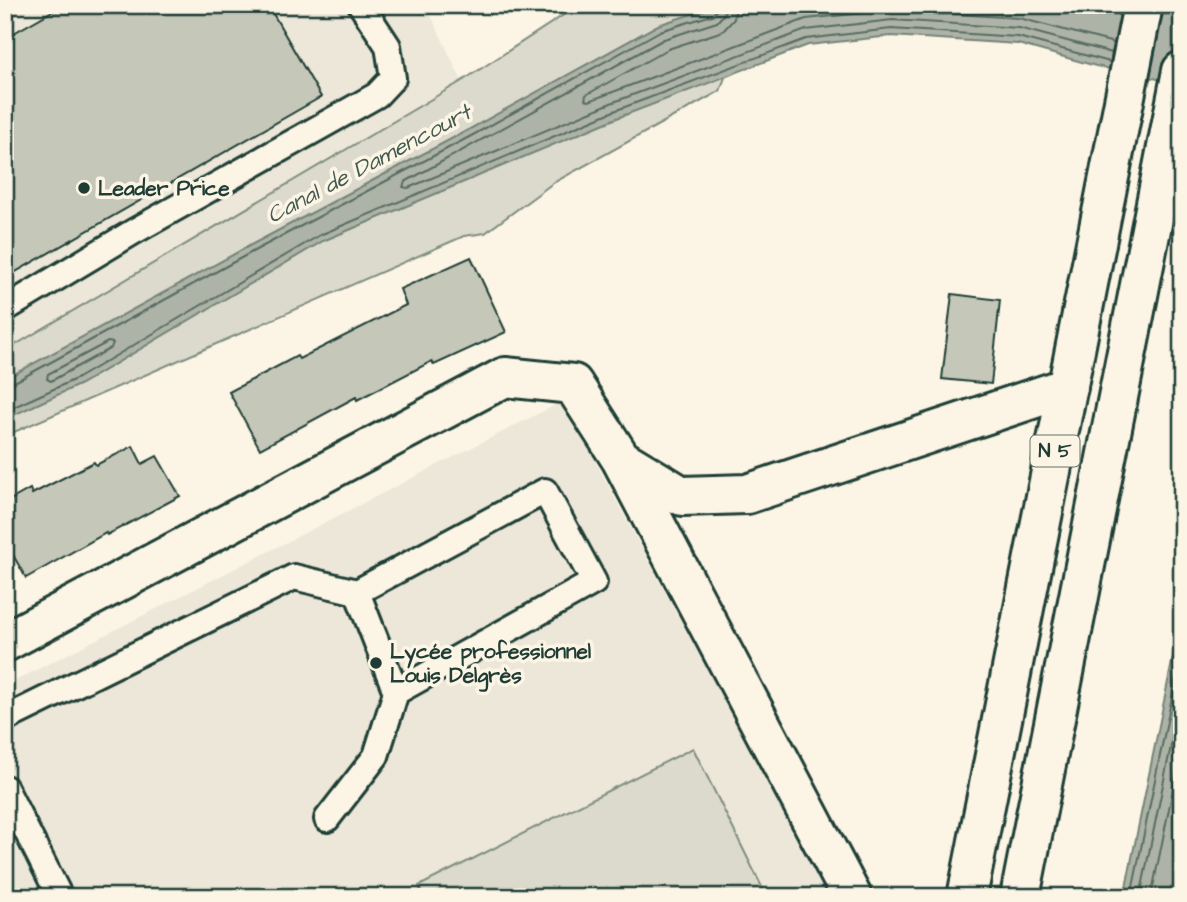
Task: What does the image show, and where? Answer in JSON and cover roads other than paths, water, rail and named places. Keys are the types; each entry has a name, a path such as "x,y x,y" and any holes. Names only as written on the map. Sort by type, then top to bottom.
{"main road":[{"name":"N 5","path":"967,897 1143,5"},
{"name":"N 5","path":"1020,897 1182,71"},
{"path":"5,642 505,377 572,384 621,459 852,897"},
{"path":"621,459 682,496 747,494 1068,387"}],"lane":[{"path":"5,309 133,232 376,95 393,78 388,46 360,5"},
{"path":"5,719 294,577 357,592 545,491 594,582 396,692"},
{"path":"327,819 376,756 396,692 357,592"},
{"path":"5,788 60,897"}],"water":[{"path":"720,5 1115,5 1182,15 1182,84 1096,66 1018,44 891,36 808,45 617,118 323,241 81,384 5,419 5,379 658,25"},
{"path":"1182,613 1182,897 1124,897"}],"place":[{"name":"Leader Price","path":"84,188"},
{"name":"Lycée professionnel Louis Delgrès","path":"376,663"}],"water label":[{"name":"Canal de Damencourt","path":"369,164"}]}
